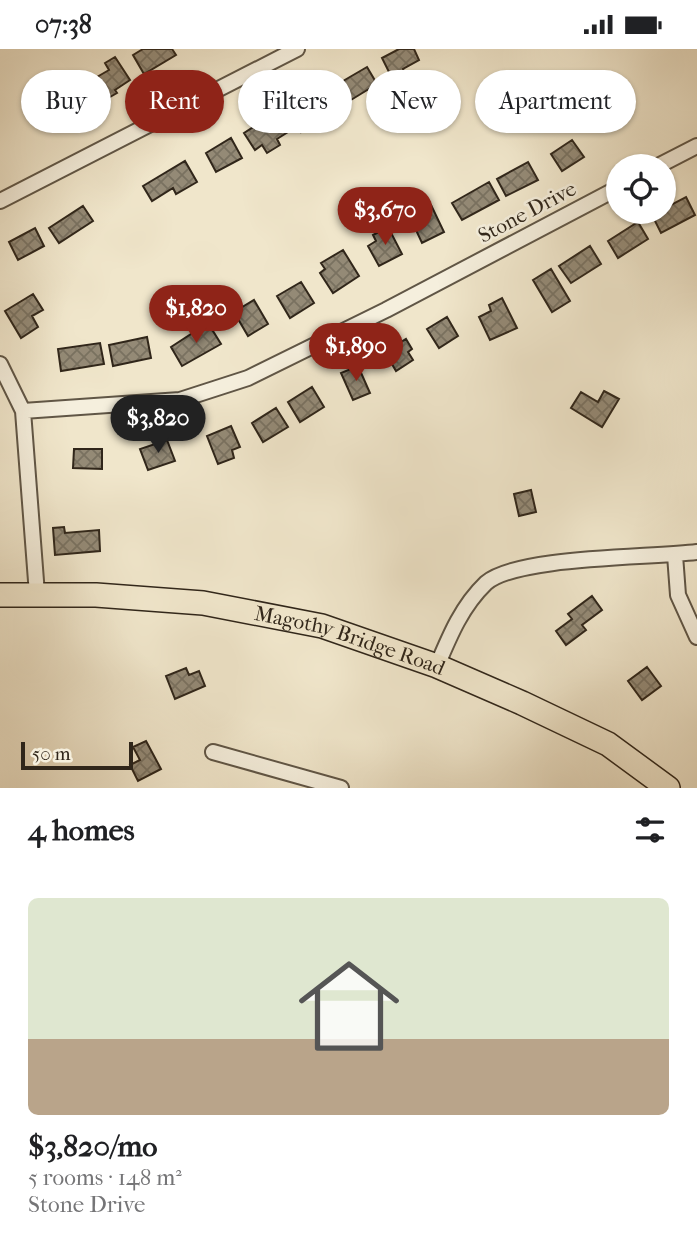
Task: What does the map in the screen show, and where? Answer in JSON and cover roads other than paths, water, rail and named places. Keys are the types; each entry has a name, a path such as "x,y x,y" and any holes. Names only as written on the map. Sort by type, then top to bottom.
{"main road":[{"name":"Magothy Bridge Road","path":"0,595 37,594 203,603 322,626 437,666 608,744 668,788"}],"street":[{"path":"0,201 297,49"},
{"path":"676,157 697,146"},
{"name":"Stone Drive","path":"23,411 180,400 248,378 398,304 606,194"},
{"path":"0,364 23,411 37,594"},
{"path":"437,666 466,605 488,582 507,571 536,565 697,552"},
{"path":"675,555 678,595 697,637"},
{"path":"213,752 333,787"}]}
